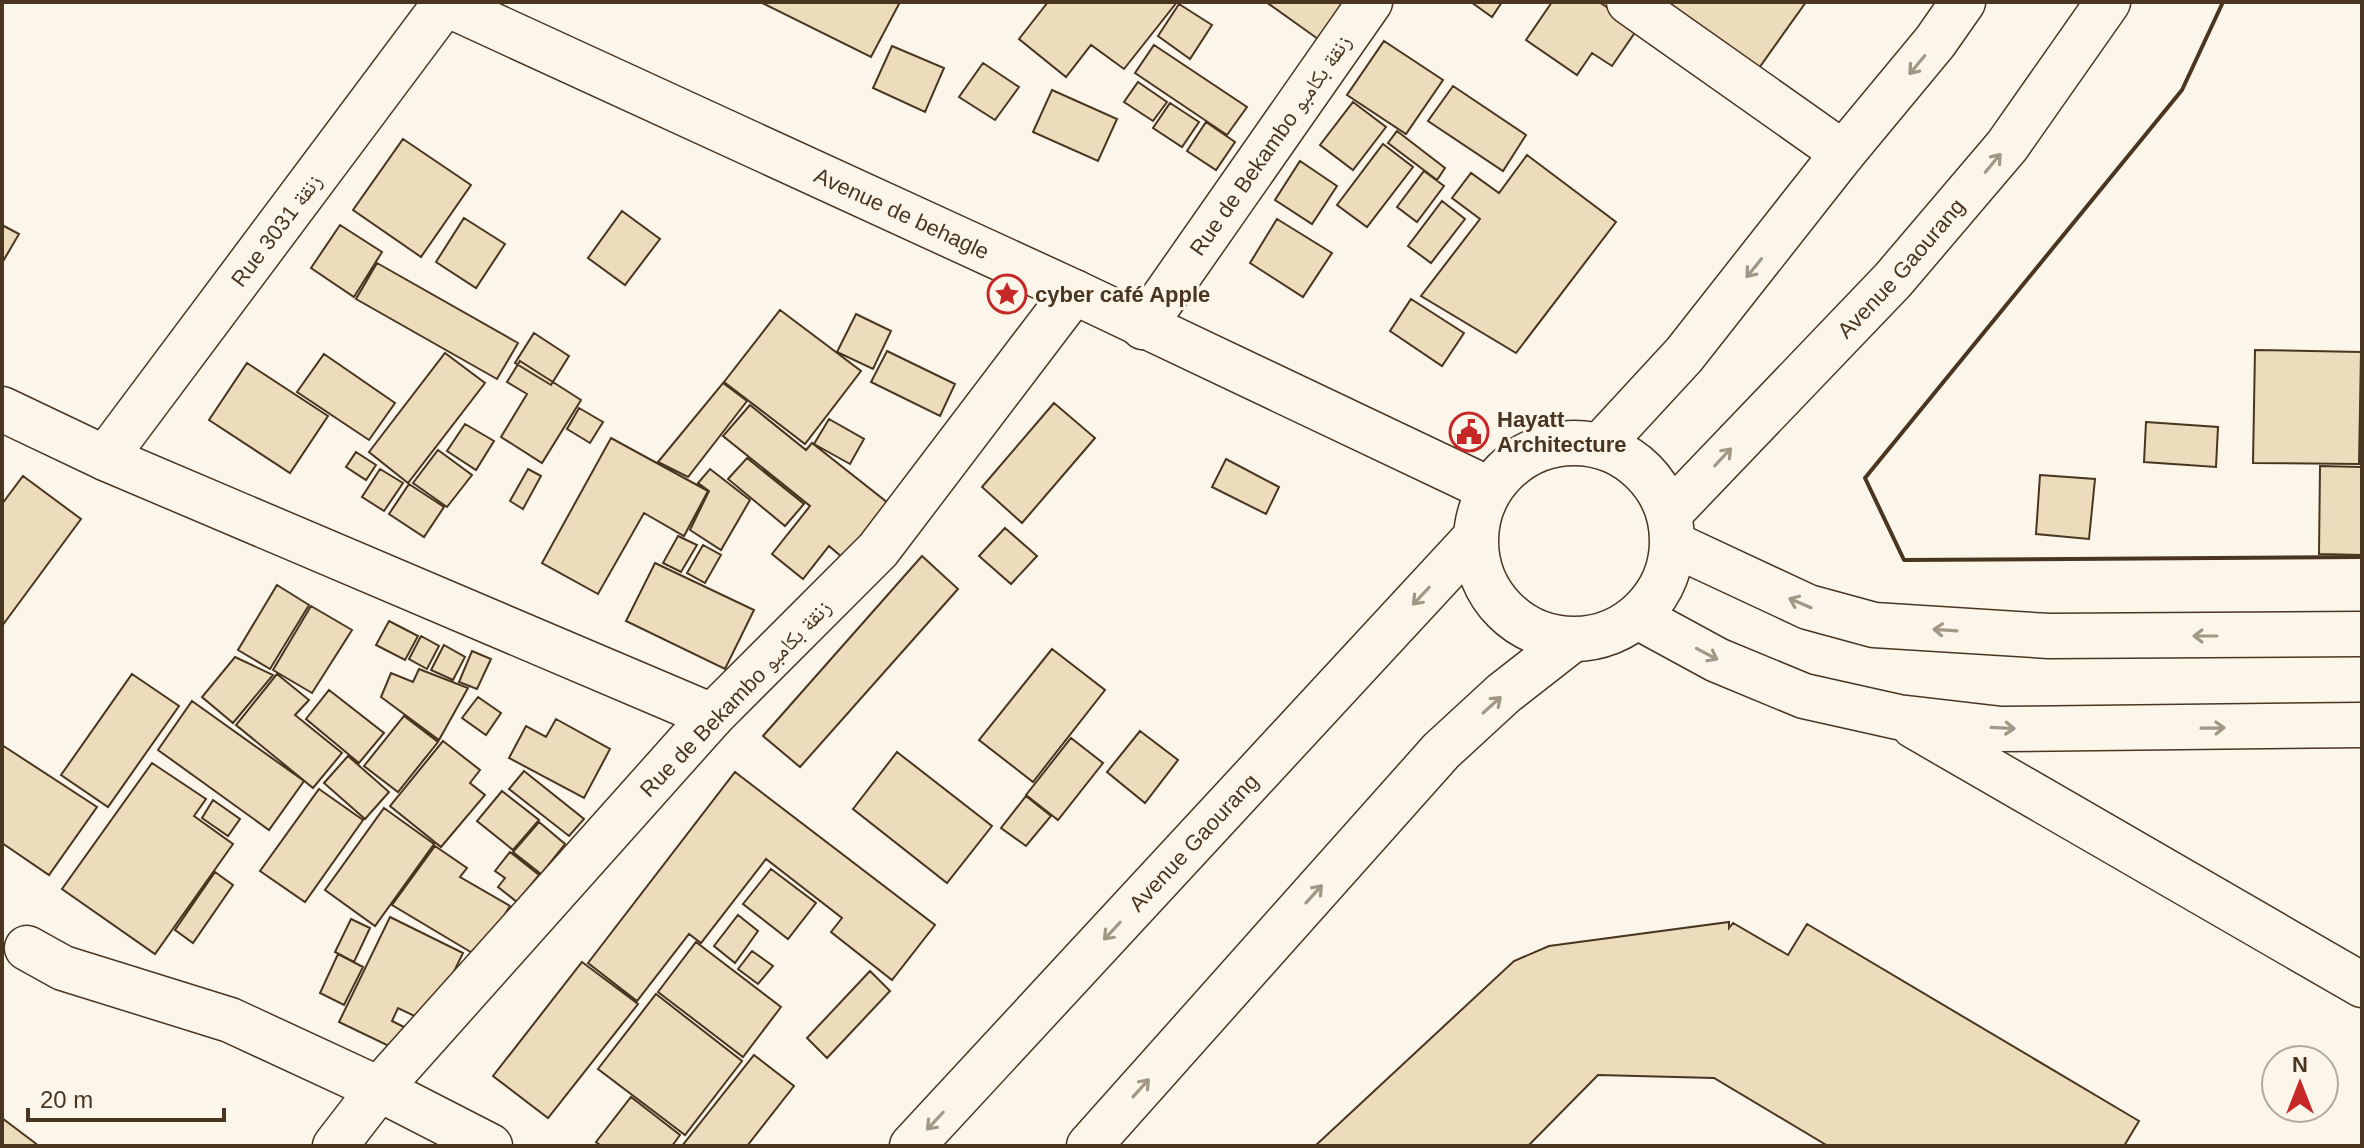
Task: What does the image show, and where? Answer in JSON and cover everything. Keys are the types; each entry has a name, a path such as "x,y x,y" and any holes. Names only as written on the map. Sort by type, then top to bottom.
{"street":[{"name":"Rue de Bekambo زنقة بكامبو","path":"1143,327 1370,2"},
{"path":"1629,2 1843,153"},
{"path":"1600,446 1684,355 1935,42 1963,2"},
{"name":"Avenue Gaourang","path":"1671,529 1893,280 2007,146 2108,2"},
{"name":"Avenue de behagle","path":"444,3 1074,292 1489,489"},
{"name":"Rue 3031 زنقة","path":"105,458 444,3"},
{"name":"Rue de Bekambo زنقة بكامبو","path":"335,1146 379,1089 712,716 878,550 1074,292"},
{"path":"2,409 105,458 712,716"},
{"path":"1575,443 1600,446 1631,460 1655,484 1671,529 1664,584 1638,617 1618,630 1596,637 1572,640 1541,634 1514,620 1492,597 1478,570 1474,539 1489,489 1505,470 1526,454 1550,446 1575,443"},
{"path":"1671,529 1808,607 1874,625 2049,636 2362,634"},
{"name":"Avenue Gaourang","path":"912,1146 1474,539"},
{"path":"1638,617 1717,660 1804,696 1898,717 2001,729 2362,725"},
{"path":"1089,1146 1441,751 1504,693 1572,640"},
{"path":"1898,717 2362,985"},
{"path":"27,948 63,968 230,1020 379,1089 490,1146"}],"building":[{"path":"760,2 900,2 871,57"},
{"path":"1048,2 1177,2 1124,69 1091,45 1066,77 1019,39"},
{"path":"1266,2 1347,2 1318,39"},
{"path":"1471,2 1502,2 1492,17"},
{"path":"1552,2 1599,2 1638,28 1612,66 1592,53 1577,75 1526,40"},
{"path":"1664,2 1806,2 1759,68"},
{"path":"1179,4 1212,25 1190,59 1158,36"},
{"path":"1384,41 1443,80 1406,134 1347,95"},
{"path":"1154,45 1247,107 1227,135 1135,73"},
{"path":"892,46 944,68 925,112 873,88"},
{"path":"983,63 1019,87 995,120 959,97"},
{"path":"1138,82 1167,102 1153,121 1124,102"},
{"path":"1453,86 1526,135 1503,171 1428,121"},
{"path":"1052,90 1117,119 1098,161 1033,132"},
{"path":"1353,102 1386,127 1353,170 1320,145"},
{"path":"1170,103 1199,122 1182,147 1153,128"},
{"path":"1206,122 1235,142 1216,170 1187,151"},
{"path":"1397,131 1445,168 1437,180 1388,143"},
{"path":"403,139 471,185 421,257 353,210"},
{"path":"1383,144 1413,167 1367,227 1337,205"},
{"path":"1527,155 1616,222 1516,353 1421,296 1480,219 1452,198 1471,173 1499,193"},
{"path":"1300,161 1337,186 1312,224 1275,200"},
{"path":"1424,171 1444,186 1417,222 1397,207"},
{"path":"1442,201 1465,219 1431,263 1408,246"},
{"path":"622,211 660,239 625,285 588,258"},
{"path":"464,218 505,244 476,288 436,262"},
{"path":"1277,219 1332,253 1303,297 1250,263"},
{"path":"2,225 19,234 2,263"},
{"path":"340,225 382,252 354,297 311,268"},
{"path":"377,263 518,343 497,379 356,299"},
{"path":"1411,299 1464,333 1442,366 1390,331"},
{"path":"780,310 861,371 805,444 724,382"},
{"path":"856,314 891,331 873,369 837,352"},
{"path":"534,333 569,356 551,385 515,363"},
{"path":"2255,350 2361,352 2359,464 2253,463"},
{"path":"887,351 955,384 940,416 871,382"},
{"path":"445,353 485,383 408,483 369,452"},
{"path":"324,354 395,403 369,440 297,392"},
{"path":"520,361 581,400 542,463 501,437 527,394 507,382"},
{"path":"247,363 328,416 290,473 209,420"},
{"path":"723,383 747,401 688,477 658,462"},
{"path":"1054,403 1095,438 1022,523 982,487"},
{"path":"750,405 806,450 812,443 888,503 843,558 829,546 803,579 772,554 810,506 723,436"},
{"path":"579,408 603,422 590,443 567,429"},
{"path":"829,419 864,439 850,464 814,444"},
{"path":"2146,422 2218,427 2216,467 2144,462"},
{"path":"465,424 494,441 476,470 447,451"},
{"path":"611,438 708,491 684,536 644,513 598,594 542,563"},
{"path":"438,450 472,475 447,507 413,483"},
{"path":"356,452 376,465 366,480 346,467"},
{"path":"747,458 804,504 785,526 728,479"},
{"path":"1226,459 1279,487 1266,514 1212,487"},
{"path":"2320,466 2362,467 2362,555 2319,554"},
{"path":"380,469 403,483 384,511 362,497"},
{"path":"528,469 541,476 523,509 510,501"},
{"path":"710,469 750,500 721,550 690,530 709,491 698,483"},
{"path":"2040,475 2095,479 2089,539 2036,534"},
{"path":"23,476 81,519 2,626 2,504"},
{"path":"409,484 444,507 424,537 389,514"},
{"path":"1005,528 1037,556 1011,584 979,556"},
{"path":"678,536 697,545 681,572 663,563"},
{"path":"703,545 721,555 705,583 687,573"},
{"path":"922,556 958,589 800,767 763,736"},
{"path":"655,563 754,610 725,669 626,621"},
{"path":"277,585 309,605 270,669 238,650"},
{"path":"311,606 352,630 312,693 273,670"},
{"path":"389,621 418,636 405,660 376,645"},
{"path":"421,636 439,646 427,669 409,659"},
{"path":"444,645 465,657 453,680 431,670"},
{"path":"1052,649 1105,690 1033,782 979,740"},
{"path":"472,651 491,659 477,689 459,682"},
{"path":"235,657 273,675 233,723 202,697"},
{"path":"419,669 468,688 439,740 381,697 391,673 413,682"},
{"path":"132,674 179,706 108,807 61,775"},
{"path":"277,674 309,700 295,715 342,753 313,788 236,725"},
{"path":"329,690 384,733 359,763 306,719"},
{"path":"478,697 501,713 486,735 462,718"},
{"path":"192,701 304,781 269,830 158,750"},
{"path":"404,716 438,742 398,792 364,766"},
{"path":"556,719 610,749 584,798 509,758 526,726 546,737"},
{"path":"1140,731 1178,760 1145,803 1107,772"},
{"path":"1071,738 1103,763 1058,820 1026,795"},
{"path":"443,741 480,770 470,783 485,795 441,847 390,806"},
{"path":"2,745 97,807 49,875 2,843"},
{"path":"897,752 992,826 947,883 853,809"},
{"path":"348,756 389,792 365,819 324,783"},
{"path":"152,763 206,799 194,816 233,844 155,954 62,889"},
{"path":"524,771 584,819 569,836 509,789"},
{"path":"735,772 935,925 892,980 831,932 842,918 766,859 701,943 689,934 637,1001 588,963"},
{"path":"319,789 363,820 305,902 260,871"},
{"path":"502,791 539,820 513,850 477,821"},
{"path":"1026,796 1051,816 1026,846 1001,828"},
{"path":"213,800 240,819 228,836 202,818"},
{"path":"384,808 434,844 375,926 325,890"},
{"path":"539,822 565,844 541,874 513,852"},
{"path":"435,846 467,868 460,877 510,906 479,957 392,905"},
{"path":"510,852 539,875 517,902 498,887 505,878 495,871"},
{"path":"771,869 816,903 788,939 743,904"},
{"path":"215,872 233,885 193,943 175,930"},
{"path":"738,915 758,931 735,963 714,946"},
{"path":"390,917 463,953 429,1023 398,1008 392,1021 404,1027 393,1048 339,1022"},
{"path":"351,919 370,928 354,962 335,952"},
{"path":"1729,922 1729,928 1733,923 1788,955 1807,924 2139,1121 2124,1146 1828,1146 1714,1078 1598,1075 1528,1146 1315,1146 1514,961 1549,946"},
{"path":"696,942 781,1007 743,1057 658,992"},
{"path":"752,951 773,966 758,984 738,969"},
{"path":"338,954 363,967 344,1005 320,993"},
{"path":"582,962 638,1004 548,1118 493,1076"},
{"path":"870,971 890,991 827,1058 807,1038"},
{"path":"656,994 742,1061 685,1135 598,1069"},
{"path":"754,1055 794,1086 747,1146 682,1146"},
{"path":"631,1097 680,1135 672,1146 601,1146 596,1142"},
{"path":"2,1118 39,1146 2,1146"}],"wall":[{"path":"2223,2 2182,90 1865,478 1904,560 2362,557"}],"place":[{"name":"cyber café Apple","path":"1007,294"},
{"name":"Hayatt Architecture","path":"1469,432"}]}
